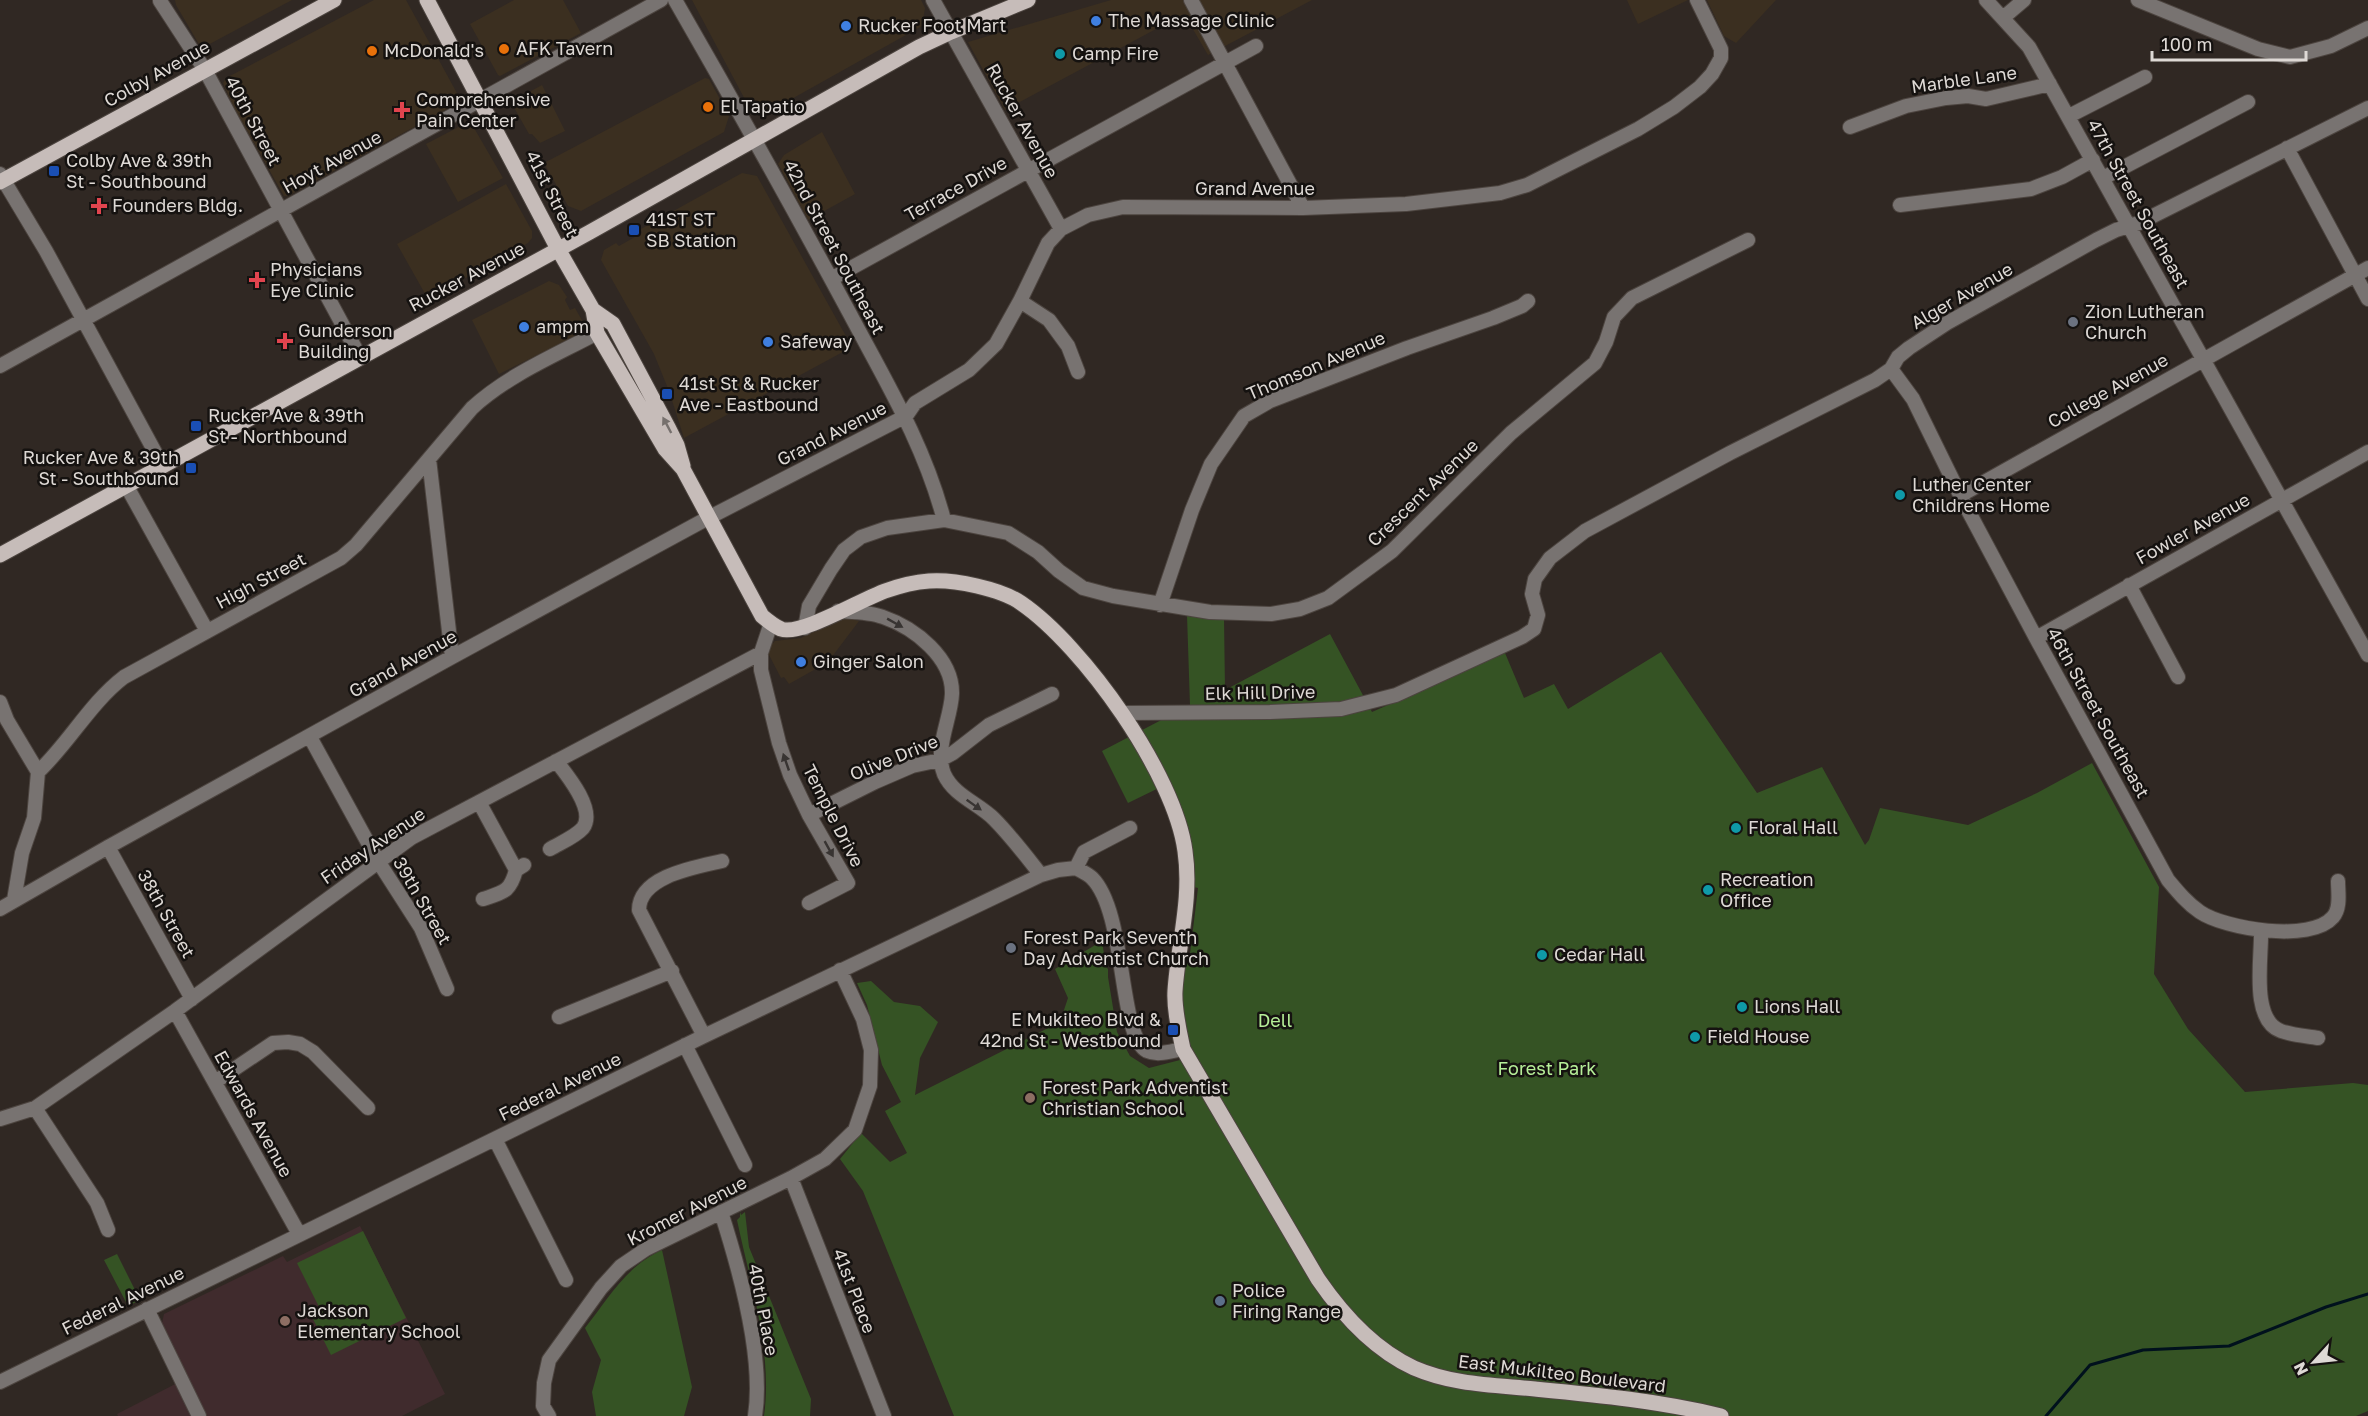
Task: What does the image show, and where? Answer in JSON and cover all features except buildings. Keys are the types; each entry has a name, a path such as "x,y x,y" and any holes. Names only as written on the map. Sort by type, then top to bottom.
{"main road":[{"name":"Colby Avenue","path":"1,178 334,0"},
{"name":"41st Street","path":"427,0 558,249 593,310 597,333 638,387"},
{"name":"Rucker Avenue","path":"0,555 951,32 1028,0"},
{"name":"41st Street","path":"593,310 613,324 665,449 683,469 762,616 771,623"},
{"name":"East Mukilteo Boulevard","path":"804,628 887,590 931,580 960,583 992,591 1020,602 1055,631 1087,667 1122,713 1156,771 1174,814 1185,850 1188,894 1175,992 1177,1022 1183,1049 1318,1279 1338,1307 1381,1348 1413,1368 1446,1379 1472,1384 1619,1397 1720,1416"},
{"path":"771,623 782,629 804,628"}],"street":[{"name":"Hoyt Avenue","path":"0,366 661,0"},
{"name":"42nd Street Southeast","path":"675,0 755,139 906,416 936,489 944,520"},
{"name":"Rucker Avenue","path":"933,0 1061,229"},
{"path":"1191,0 1303,208"},
{"name":"Grand Avenue","path":"0,909 7,901 310,737 452,657 708,518 906,416 915,403 969,370 996,344 1048,243 1061,229 1088,215 1123,207 1303,208 1418,203 1507,192 1555,172 1638,129 1685,99 1712,74 1721,58 1721,49 1697,0"},
{"name":"47th Street Southeast","path":"1986,0 2004,17 2029,47 2368,655"},
{"path":"2004,17 2024,0"},
{"path":"2138,0 2258,49 2290,57 2331,46 2368,28"},
{"name":"40th Street","path":"160,1 205,70 360,357"},
{"name":"Terrace Drive","path":"831,279 1256,46"},
{"path":"2069,116 2145,77"},
{"name":"Marble Lane","path":"1850,127 1906,106 1968,96 1986,99 2050,84"},
{"path":"2103,178 2248,102"},
{"name":"Alger Avenue","path":"1396,695 1522,637 1534,629 1538,615 1532,594 1535,579 1550,558 1585,531 1730,453 1875,380 1891,369 1898,357 1909,348 1947,323 2096,240 2139,223 2368,108"},
{"path":"2287,148 2368,299"},
{"path":"1900,205 2031,189 2062,177 2093,160"},
{"path":"1,178 46,251 162,465"},
{"name":"Crescent Avenue","path":"804,628 809,606 844,550 861,537 887,528 944,520 1008,533 1038,552 1083,588 1160,605 1210,612 1271,614 1300,609 1328,598 1392,551 1511,433 1595,363 1606,342 1614,317 1632,298 1748,240"},
{"name":"College Avenue","path":"1960,495 2368,268"},
{"path":"1020,301 1049,320 1068,346 1078,372"},
{"name":"Thomson Avenue","path":"1160,605 1192,510 1211,464 1244,416 1270,401 1407,348 1493,318 1522,306 1528,301"},
{"name":"High Street","path":"38,772 53,758 111,687 124,677 340,558 357,545 472,408 488,393 512,377 597,333"},
{"name":"46th Street Southeast","path":"1891,369 1913,399 1960,495 2036,638 2168,879 2181,897 2202,913 2230,924 2261,931 2305,929 2327,922 2332,918 2337,910 2338,882"},
{"name":"Fowler Avenue","path":"2036,638 2368,452"},
{"path":"429,459 452,657"},
{"path":"126,485 207,631"},
{"path":"2129,585 2178,677"},
{"path":"838,611 881,616 895,622 928,644 940,657 951,674 952,694 940,760 945,776 954,789 993,819 1041,875"},
{"path":"761,653 771,623"},
{"name":"Friday Avenue","path":"0,1119 35,1108 176,1011 378,861 433,825 761,653"},
{"name":"Temple Drive","path":"761,653 761,670 779,743 790,775 809,815 848,884 809,903"},
{"name":"Olive Drive","path":"809,815 912,766 940,760 953,753 989,725 1052,694"},
{"name":"Elk Hill Drive","path":"1122,713 1341,709 1396,695"},
{"path":"0,702 7,720 38,772 34,818 7,901"},
{"name":"39th Street","path":"310,737 378,861 421,928 447,989"},
{"path":"550,849 578,833 584,827 588,817 570,778 556,761"},
{"path":"480,802 520,867 512,885 499,894 483,899"},
{"path":"1130,828 1084,852 1076,868 1092,877 1111,915 1119,945 1133,1029 1138,1043 1146,1050 1158,1054 1183,1049"},
{"name":"38th Street","path":"108,847 192,999"},
{"path":"704,1036 639,910 639,900 645,890 659,881 683,870 722,861"},
{"name":"Federal Avenue","path":"0,1382 840,970 1041,875 1076,868"},
{"path":"2261,931 2259,998 2263,1011 2270,1023 2279,1030 2318,1038"},
{"name":"Kromer Avenue","path":"549,1416 543,1406 544,1383 549,1360 601,1288 621,1266 646,1249 825,1159 855,1130 870,1086 871,1050 863,1019 840,970"},
{"path":"559,1017 672,971"},
{"name":"Edwards Avenue","path":"176,1011 299,1234"},
{"path":"215,1082 273,1043 300,1044 313,1052 368,1108"},
{"path":"685,1045 745,1165"},
{"path":"35,1108 97,1203 108,1230"},
{"path":"495,1139 566,1280"},
{"name":"41st Place","path":"791,1178 884,1416"},
{"name":"40th Place","path":"721,1212 746,1308 758,1376 755,1416"},
{"path":"147,1309 199,1416"}],"shaded area":[{"path":"175,0 292,0 204,47 200,46"},
{"path":"374,0 406,0 458,95 458,103 288,196 284,196 232,104 223,83 226,78"},
{"path":"514,0 563,0 581,33 500,76 470,24"},
{"path":"692,0 921,0 925,8 922,26 763,115 749,107"},
{"path":"1111,0 1312,0 1208,55 1184,14 1005,110 968,42"},
{"path":"1627,0 1688,0 1638,24"},
{"path":"1707,0 1776,0 1736,43 1724,36"},
{"path":"705,78 709,79 729,116 724,132 581,211 568,206 544,163"},
{"path":"542,85 565,131 540,143 532,134 529,134 512,104 513,101"},
{"path":"470,121 503,178 458,202 426,144"},
{"path":"822,132 855,194 808,220 778,164 784,155"},
{"path":"742,173 757,176 852,347 684,438 654,354 601,260 604,250 616,243 619,246 642,233 641,229"},
{"path":"506,184 532,231 532,238 528,243 428,299 397,244"},
{"path":"549,281 559,285 567,297 565,300 570,310 575,308 583,322 578,335 499,374 472,320"},
{"path":"843,617 859,621 828,662 789,684 784,677 781,678 768,653 775,641 801,638"},
{"name":"Jackson Elementary School","path":"360,1226 445,1394 402,1416 118,1416 117,1414 185,1379 167,1343 171,1341 162,1323 164,1314 283,1256 287,1262"}],"green space":[{"name":"Forest Park","path":"1187,615 1224,618 1225,690 1330,634 1372,712 1505,653 1524,698 1554,684 1568,709 1661,652 1757,793 1822,767 1865,845 1869,840 1880,808 1968,825 2037,793 2092,763 2159,887 2154,974 2188,1029 2245,1092 2353,1083 2368,1085 2368,1411 2356,1416 954,1416 863,1191 840,1159 861,1133 890,1162 907,1153 885,1111 901,1102 882,1065 867,1005 857,983 871,981 894,1002 920,1006 938,1022 920,1058 915,1095 1060,1022 1068,998 1055,969 1102,941 1117,1032 1130,1056 1149,1068 1180,1060 1192,1051 1182,1015 1179,987 1184,963 1190,954 1198,888 1194,887 1169,783 1128,803 1102,751 1190,705"},
{"path":"740,1212 741,1215 745,1212 749,1247 811,1399 810,1416 764,1416 766,1392 763,1343 737,1220"},
{"path":"363,1231 406,1318 331,1355 311,1315 319,1307 297,1263"},
{"path":"662,1250 692,1387 684,1416 596,1416 592,1392 601,1360 585,1328 628,1274"},
{"path":"117,1254 140,1300 128,1306 104,1260"}],"waterway":[{"path":"2046,1416 2090,1365 2143,1350 2229,1346 2326,1307 2368,1294"}],"place":[{"name":"The Massage Clinic","path":"1096,21"},
{"name":"Rucker Foot Mart","path":"846,26"},
{"name":"AFK Tavern","path":"504,49"},
{"name":"McDonald's","path":"372,51"},
{"name":"Camp Fire","path":"1060,54"},
{"name":"El Tapatio","path":"708,107"},
{"name":"Comprehensive Pain Center","path":"402,110"},
{"name":"Colby Ave & 39th St - Southbound","path":"54,171"},
{"name":"Founders Bldg.","path":"99,206"},
{"name":"41ST ST SB Station","path":"634,230"},
{"name":"Physicians Eye Clinic","path":"257,280"},
{"name":"Zion Lutheran Church","path":"2073,322"},
{"name":"ampm","path":"524,327"},
{"name":"Gunderson Building","path":"285,341"},
{"name":"Safeway","path":"768,342"},
{"name":"41st St & Rucker Ave - Eastbound","path":"667,394"},
{"name":"Rucker Ave & 39th St - Northbound","path":"196,426"},
{"name":"Rucker Ave & 39th St - Southbound","path":"191,468"},
{"name":"Luther Center Childrens Home","path":"1900,495"},
{"name":"Ginger Salon","path":"801,662"},
{"name":"Floral Hall","path":"1736,828"},
{"name":"Recreation Office","path":"1708,890"},
{"name":"Forest Park Seventh Day Adventist Church","path":"1011,948"},
{"name":"Cedar Hall","path":"1542,955"},
{"name":"Lions Hall","path":"1742,1007"},
{"name":"E Mukilteo Blvd & 42nd St - Westbound","path":"1173,1030"},
{"name":"Field House","path":"1695,1037"},
{"name":"Forest Park Adventist Christian School","path":"1030,1098"},
{"name":"Police Firing Range","path":"1220,1301"},
{"name":"Jackson Elementary School","path":"285,1321"}],"park label":[{"name":"Dell","path":"1275,1021"}]}
